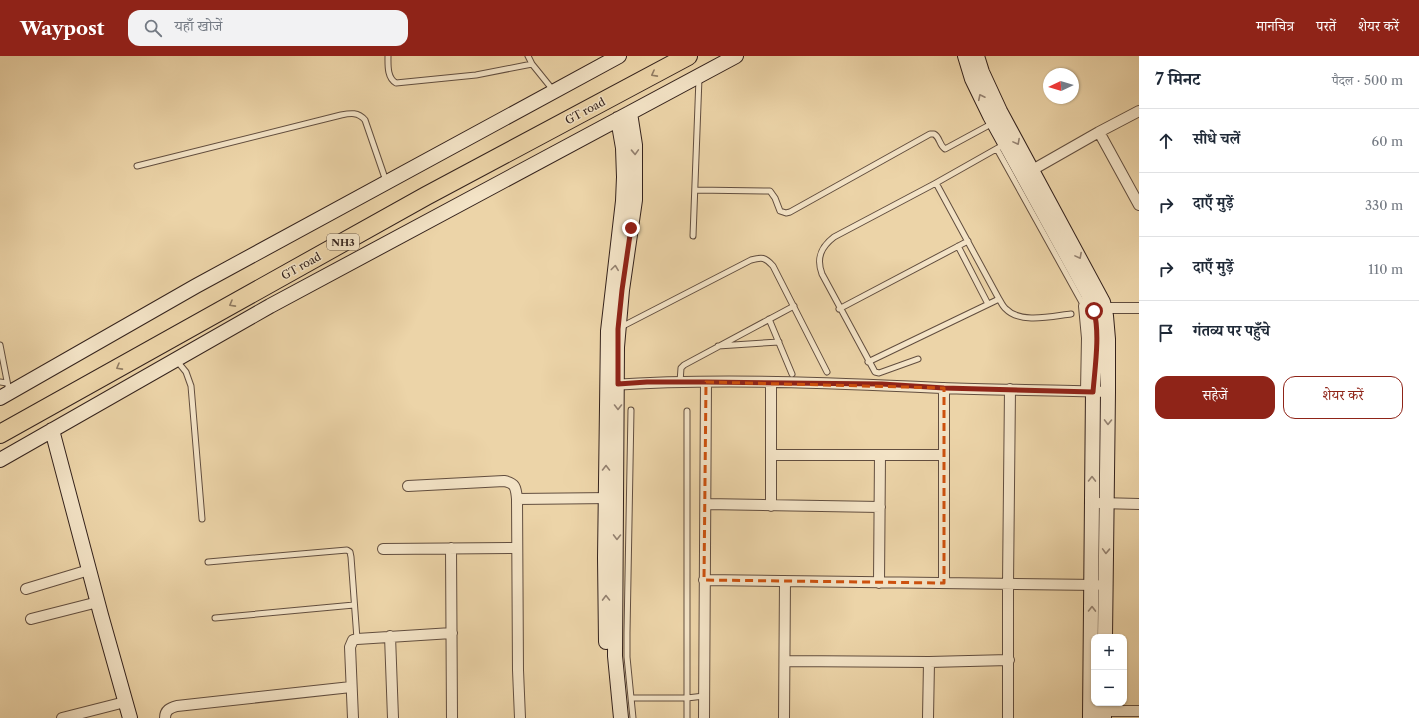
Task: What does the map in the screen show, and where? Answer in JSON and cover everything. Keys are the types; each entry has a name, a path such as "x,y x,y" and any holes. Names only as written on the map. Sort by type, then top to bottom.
{"highway":[{"name":"GT road","path":"0,421 420,186 662,56"},
{"name":"GT road","path":"0,434 426,196 688,56"}],"street":[{"path":"6,391 619,56"},
{"path":"0,460 270,306 736,56"},
{"path":"965,56 972,79 994,122 1001,147 1028,173 1103,302 1105,308 1108,339 1107,504 1099,585 1090,718"},
{"path":"977,56 982,72 1028,173 1088,294 1094,311 1096,318 1096,335 1090,391"},
{"path":"1028,173 1139,111"},
{"path":"612,385 622,290 635,200 635,146 624,116"},
{"path":"621,718 615,656 612,498 612,385 608,331 623,195 624,116"},
{"path":"1099,132 1139,205"},
{"path":"1084,306 1090,391 1092,503 1105,634"},
{"path":"1105,308 1139,308"},
{"path":"612,385 680,382 882,384 944,388 1108,392"},
{"path":"704,718 706,382"},
{"path":"771,383 771,506"},
{"path":"944,388 944,583"},
{"path":"1008,718 1010,389"},
{"path":"52,430 130,718"},
{"path":"771,455 944,455"},
{"path":"879,583 880,455"},
{"path":"408,486 504,481 511,483 515,487 517,499 518,670 520,718"},
{"path":"517,499 612,498"},
{"path":"612,498 605,558 606,651 612,718"},
{"path":"1092,503 1139,504"},
{"path":"706,504 880,508"},
{"path":"451,548 452,718"},
{"path":"383,549 517,548"},
{"path":"26,589 89,570"},
{"path":"704,580 1099,585"},
{"path":"784,718 785,581"},
{"path":"31,619 98,602"},
{"path":"353,718 350,647 353,640 357,638 452,633"},
{"path":"390,636 393,718"},
{"path":"785,661 929,662 1009,660"},
{"path":"928,718 929,662"},
{"path":"165,718 165,713 167,710 177,706 352,686"},
{"path":"62,718 125,702"},
{"path":"1104,711 1139,711"}],"lane":[{"path":"388,56 390,76 396,83 476,75 532,64"},
{"path":"528,56 532,64 554,91"},
{"path":"693,236 699,76"},
{"path":"137,166 341,115 356,114 365,120 386,182"},
{"path":"695,190 770,192 775,198 780,211 786,213 930,134 938,136 942,147 945,149 994,122"},
{"path":"918,359 879,373 875,372 839,309 820,268 820,256 823,248 834,237 1001,147 1084,306"},
{"path":"936,183 1006,310 1014,315 1032,318 1071,314"},
{"path":"839,309 968,241"},
{"path":"958,246 988,304"},
{"path":"618,329 751,260 763,258 768,260 773,266 827,372"},
{"path":"868,362 999,299"},
{"path":"680,382 681,368 684,364 794,306"},
{"path":"770,319 792,374"},
{"path":"716,347 779,342"},
{"path":"0,345 6,391"},
{"path":"176,360 186,372 191,386 202,519"},
{"path":"0,382 6,391"},
{"path":"630,410 627,657 633,718"},
{"path":"686,718 687,411"},
{"path":"208,562 347,550 350,552 351,557 357,638"},
{"path":"215,618 354,605"},
{"path":"631,698 687,698 704,696"}],"highlighted area":[{"path":"706,382 944,388 944,583 704,580"}],"route":[{"path":"631,228 618,329 618,384 647,382 706,382 882,384 944,388 1093,392 1096,335 1096,318 1094,311"}]}
